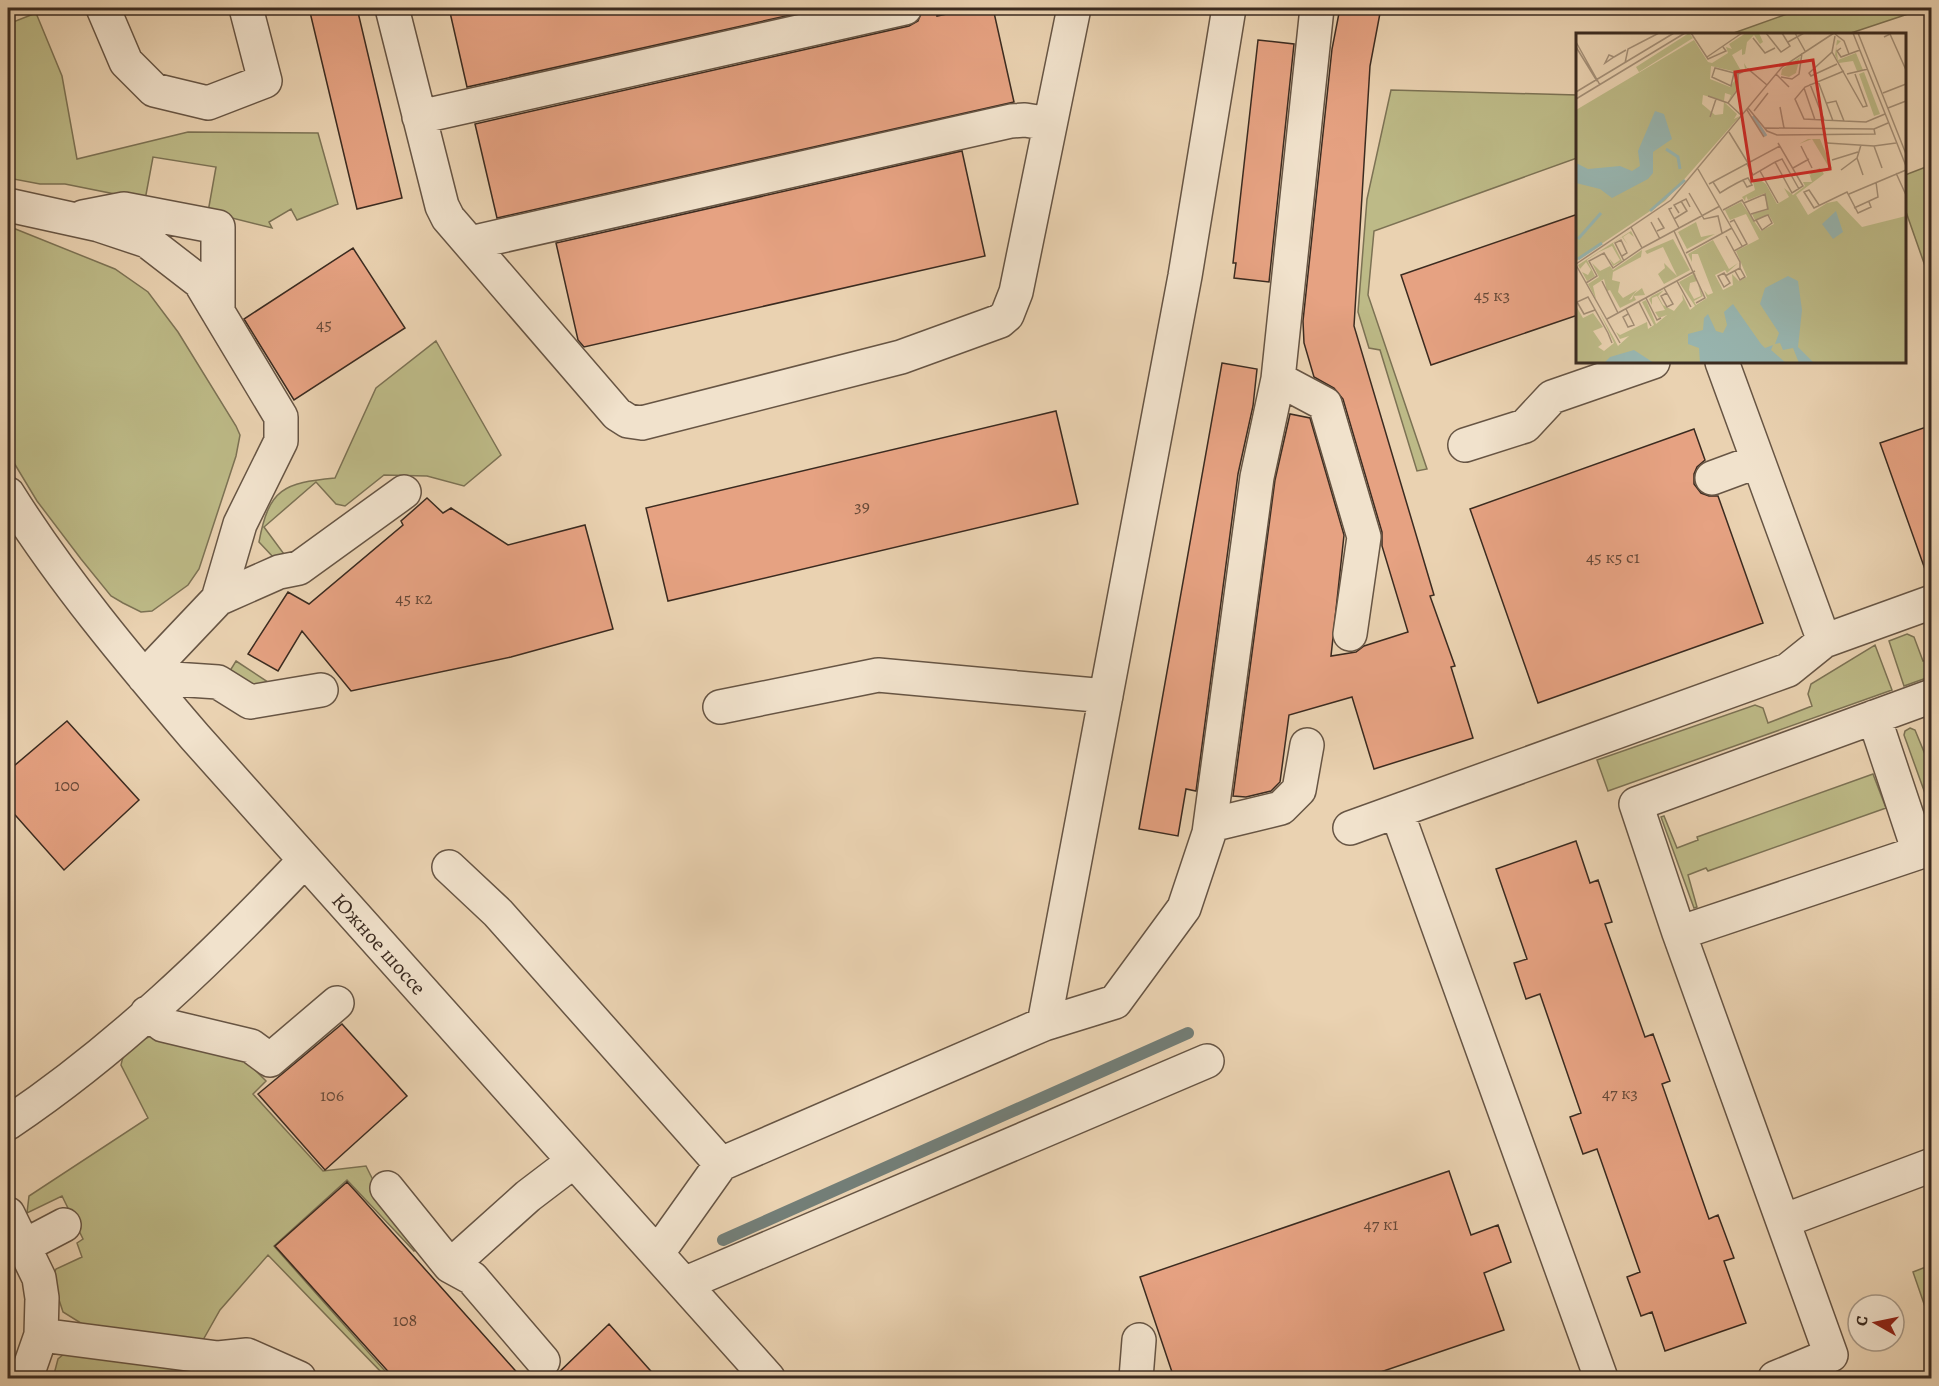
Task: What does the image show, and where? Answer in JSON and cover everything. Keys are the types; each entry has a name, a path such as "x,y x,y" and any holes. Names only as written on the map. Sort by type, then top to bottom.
{"street":[{"path":"103,8 126,62 154,90 208,103 265,81 246,8"},
{"path":"392,8 444,212 617,414 628,421 650,423 901,357 1000,321 1008,315 1016,292 1074,8"},
{"path":"419,117 905,8"},
{"path":"1044,1024 1185,276 1229,8"},
{"path":"657,1254 721,1164 1044,1024 1115,1002 1185,908 1211,825 1257,477 1278,379 1317,8"},
{"path":"470,243 1011,121 1025,120 1050,124"},
{"path":"8,205 74,219 147,241 200,282 281,417 281,441 240,524 218,599"},
{"path":"74,219 124,209 218,227 218,313"},
{"path":"1465,445 1525,426 1552,397 1650,363"},
{"path":"1722,363 1824,641"},
{"path":"1278,379 1324,404 1364,537 1350,634"},
{"path":"1712,478 1758,461"},
{"path":"144,677 218,599 279,572 299,568 404,492"},
{"name":"Южное шоссе","path":"8,494 47,552 144,677 304,861 768,1378"},
{"path":"1350,828 1788,670 1824,641 1932,602"},
{"path":"720,707 878,675 1106,696"},
{"path":"144,677 218,682 250,702 321,690"},
{"path":"1775,1378 1831,1355 1679,933 1636,804 1932,696"},
{"path":"1679,933 1925,850 1874,717"},
{"path":"1211,825 1281,808 1299,790 1307,745"},
{"path":"1397,812 1601,1378"},
{"path":"8,1123 44,1099 124,1035 304,861"},
{"path":"449,867 498,913 721,1164"},
{"path":"147,1013 163,1025 251,1046 270,1060 337,1003"},
{"path":"684,1284 1208,1061"},
{"path":"450,1266 528,1196 574,1161"},
{"path":"1783,1221 1932,1165"},
{"path":"387,1188 450,1266 472,1278 543,1361"},
{"path":"8,1214 39,1278 42,1298 41,1335 26,1378"},
{"path":"24,1246 64,1225"},
{"path":"41,1335 218,1359 247,1355 299,1378"},
{"path":"1136,1378 1139,1340"}],"shaded area":[{"path":"1804,8 1926,8 1851,33 1734,33"},
{"path":"36,13 62,76 77,159 188,132 318,133 338,204 297,220 291,209 269,222 272,228 208,212 216,167 153,157 145,200 65,184 40,184 8,178 8,24"},
{"path":"1391,90 1576,95 1576,158 1374,231 1368,295 1427,469 1417,471 1380,350 1369,348 1358,312 1367,199"},
{"path":"1932,165 1931,283 1906,212 1906,175"},
{"path":"8,226 115,269 148,292 178,332 240,435 236,456 199,569 188,585 152,611 141,612 111,596 37,501 8,453"},
{"path":"436,341 501,455 464,486 427,476 384,475 345,506 336,504 316,482 264,527 284,554 282,558 274,558 259,542 263,524 274,499 291,486 335,478 376,388"},
{"path":"1907,634 1914,637 1923,661 1931,658 1932,676 1904,686 1889,641"},
{"path":"1875,645 1892,690 1608,791 1597,760 1755,705 1763,708 1768,723 1812,706 1808,694 1811,684"},
{"path":"236,661 274,686 255,688 228,674"},
{"path":"1910,728 1915,730 1927,759 1931,758 1931,810 1904,735 1905,731"},
{"path":"1873,774 1886,808 1708,871 1706,868 1688,875 1697,907 1694,908 1661,817 1664,816 1677,848 1698,840 1697,837"},
{"path":"156,1036 244,1059 266,1081 253,1094 323,1171 366,1166 380,1194 418,1248 414,1251 347,1180 274,1246 386,1372 383,1374 268,1255 220,1310 203,1340 92,1330 63,1312 52,1278 56,1269 82,1257 77,1243 83,1239 62,1196 27,1213 29,1196 148,1118 121,1065 129,1049 144,1039"},
{"path":"1932,1265 1931,1324 1913,1272"},
{"path":"65,1353 182,1363 182,1374 210,1378 53,1378 58,1359"}],"building":[{"path":"309,8 357,8 402,198 357,209"},
{"path":"449,8 822,8 467,87"},
{"path":"923,8 936,8 937,16 975,8 993,8 1014,102 497,218 475,124 909,26 918,21"},
{"path":"1340,8 1381,8 1370,66 1354,326 1434,595 1430,596 1455,666 1451,667 1473,738 1374,769 1352,697 1289,715 1280,782 1271,791 1246,797 1233,796 1275,480 1290,414 1310,418 1344,535 1331,656 1356,652 1364,646 1408,632 1382,546 1382,532 1343,399 1334,388 1314,377 1304,343 1303,321 1332,49"},
{"path":"1258,40 1294,44 1269,282 1234,278 1236,263 1233,263"},
{"path":"962,151 985,256 584,347 578,340 556,243"},
{"path":"1576,215 1576,316 1431,365 1401,275"},
{"path":"353,248 405,328 294,400 244,319"},
{"path":"1222,363 1257,369 1253,406 1238,474 1196,791 1186,789 1178,836 1139,829"},
{"path":"1056,411 1078,504 668,601 646,508"},
{"path":"1932,425 1932,574 1927,575 1880,443"},
{"path":"1694,429 1705,460 1697,467 1694,484 1701,493 1718,496 1763,623 1538,703 1470,509"},
{"path":"427,498 443,513 451,508 508,545 585,525 613,629 511,657 351,691 302,631 278,671 248,654 288,592 309,604 403,525 401,521"},
{"path":"67,721 139,800 64,870 8,807 8,771"},
{"path":"1576,841 1590,883 1598,880 1612,922 1605,924 1645,1037 1653,1034 1670,1081 1662,1084 1709,1219 1718,1215 1734,1258 1724,1261 1746,1323 1665,1351 1652,1312 1641,1316 1627,1277 1640,1272 1597,1149 1583,1154 1570,1117 1581,1113 1540,994 1526,999 1514,963 1527,959 1496,869"},
{"path":"342,1024 407,1096 325,1170 258,1094"},
{"path":"1449,1171 1471,1235 1498,1225 1511,1262 1484,1273 1504,1330 1363,1378 1174,1378 1140,1277"},
{"path":"347,1182 522,1378 394,1378 275,1246"},
{"path":"609,1324 657,1378 549,1378 556,1375"}],"waterway":[{"path":"723,1240 1188,1033"}]}
